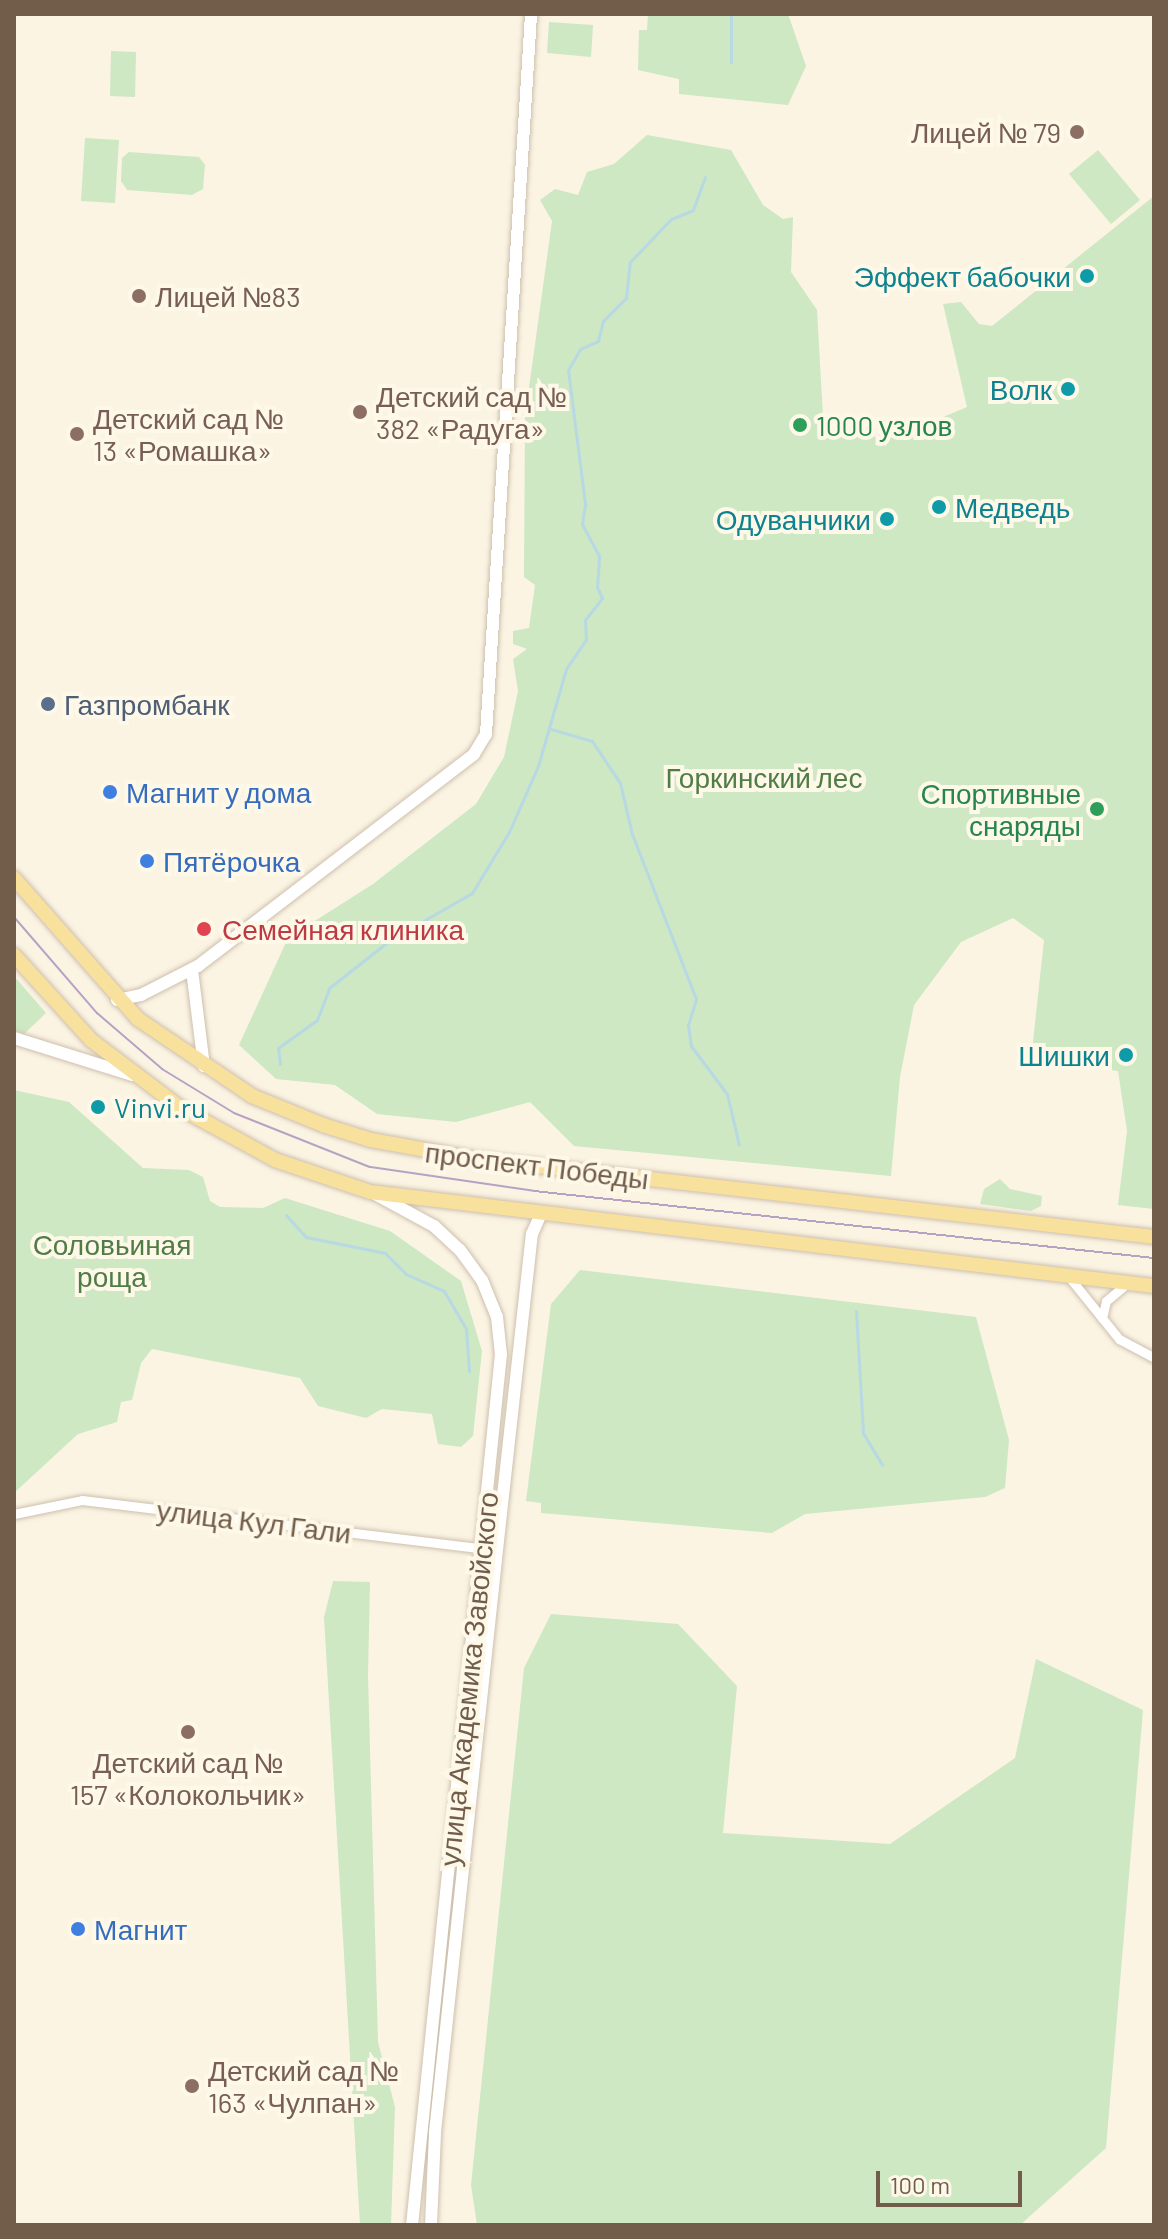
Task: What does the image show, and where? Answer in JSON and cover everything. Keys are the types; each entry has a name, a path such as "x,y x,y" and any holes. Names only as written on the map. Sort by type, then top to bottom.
{"main road":[{"name":"проспект Победы","path":"14,878 117,1000 204,1066 252,1096 323,1125 415,1149 1154,1237"},
{"name":"проспект Победы","path":"14,955 91,1040 132,1075 225,1137 275,1160 370,1192 1154,1286"}],"street":[{"path":"117,1000 141,995 192,970 474,754 486,734 531,14"},
{"path":"192,970 204,1066"},
{"path":"14,1038 132,1075"},
{"name":"улица Академика Завойского","path":"370,1192 434,1226 460,1250 482,1280 497,1317 502,1381 480,1548 412,2194 412,2225"},
{"name":"улица Академика Завойского","path":"431,2225 431,2197 497,1550 532,1234 541,1214"},
{"path":"1068,1276 1119,1339 1154,1358"},
{"path":"1102,1318 1106,1301 1128,1283"},
{"name":"улица Кул Гали","path":"14,1514 82,1500 497,1550"},
{"path":"412,2194 418,2201 431,2197"}],"green space":[{"path":"648,14 788,14 806,66 788,105 679,94 679,79 638,70 639,30 647,30"},
{"path":"549,22 593,25 591,57 547,53"},
{"path":"111,51 136,52 135,97 110,96"},
{"name":"Горкинский лес","path":"647,135 731,150 763,205 783,219 793,217 791,272 817,310 823,417 831,425 873,437 929,423 967,407 943,304 961,302 979,324 992,326 1154,196 1154,1209 1118,1205 1127,1131 1118,1071 1031,1060 1044,940 1013,918 961,942 914,1005 900,1077 891,1176 574,1146 530,1102 456,1122 377,1114 335,1085 276,1079 239,1045 288,938 373,884 476,804 504,757 518,691 513,659 527,649 513,644 513,631 529,628 535,585 524,577 525,417 552,221 540,200 555,189 578,195 587,172 614,164"},
{"path":"85,138 119,140 115,203 81,201"},
{"path":"1098,150 1140,200 1111,224 1069,174"},
{"path":"129,152 199,157 205,165 203,189 192,195 127,190 121,181 122,158"},
{"path":"14,976 46,1013 24,1034 14,1030"},
{"name":"Соловьиная роща","path":"14,1090 69,1102 143,1168 189,1170 203,1177 210,1201 220,1207 263,1208 285,1198 390,1231 461,1281 482,1351 473,1436 461,1447 438,1444 432,1414 382,1409 366,1418 318,1406 300,1378 152,1349 141,1363 132,1400 121,1402 117,1422 78,1434 14,1493"},
{"path":"1000,1179 1010,1189 1042,1196 1041,1206 1031,1211 980,1204 984,1189"},
{"path":"580,1270 976,1317 1009,1440 1005,1488 985,1497 805,1514 772,1533 541,1513 541,1503 526,1501 551,1304"},
{"path":"333,1581 370,1582 368,1675 378,2042 395,2107 391,2225 360,2225 324,1617"},
{"path":"551,1614 678,1624 737,1686 723,1833 890,1844 1015,1758 1036,1659 1143,1710 1106,2148 1020,2225 477,2225 471,2185 524,1668"}],"waterway":[{"path":"731,14 731,62"},
{"path":"280,1064 278,1048 317,1020 329,988 390,940 472,893 509,832 538,766 566,669 586,639 585,620 602,598 597,587 599,556 582,524 585,504 568,370 580,349 598,341 603,321 626,298 630,262 671,219 693,210 705,177"},
{"path":"551,729 592,741 620,783 632,834 696,999 688,1025 691,1046 727,1094 739,1145"},
{"path":"286,1215 306,1237 385,1253 406,1274 444,1291 466,1329 469,1371"},
{"path":"856,1311 863,1433 882,1465"}],"tram line":[{"path":"14,917 97,1013 162,1069 234,1113 370,1167 534,1191 1154,1258"}],"place":[{"name":"Лицей № 79","path":"1077,132"},
{"name":"Эффект бабочки","path":"1087,276"},
{"name":"Лицей №83","path":"139,296"},
{"name":"Волк","path":"1068,389"},
{"name":"Детский сад № 382 «Радуга»","path":"360,412"},
{"name":"1000 узлов","path":"800,425"},
{"name":"Детский сад № 13 «Ромашка»","path":"77,434"},
{"name":"Медведь","path":"939,507"},
{"name":"Одуванчики","path":"887,519"},
{"name":"Газпромбанк","path":"48,704"},
{"name":"Магнит у дома","path":"110,792"},
{"name":"Спортивные снаряды","path":"1097,809"},
{"name":"Пятёрочка","path":"147,861"},
{"name":"Семейная клиника","path":"204,929"},
{"name":"Шишки","path":"1126,1055"},
{"name":"Vinvi.ru","path":"98,1107"},
{"name":"Детский сад № 157 «Колокольчик»","path":"188,1732"},
{"name":"Магнит","path":"78,1929"},
{"name":"Детский сад № 163 «Чулпан»","path":"192,2086"}]}
